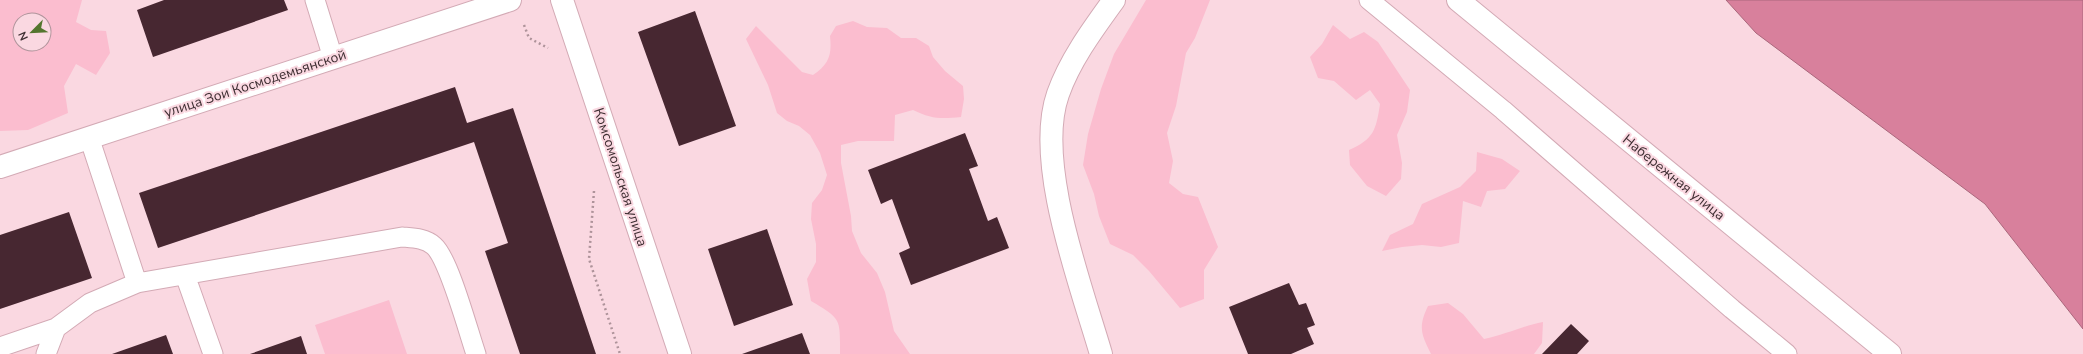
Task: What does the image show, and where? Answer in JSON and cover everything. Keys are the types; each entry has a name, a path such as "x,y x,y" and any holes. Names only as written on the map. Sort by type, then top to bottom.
{"street":[{"name":"улица Зои Космодемьянской","path":"0,167 510,0"},
{"name":"Комсомольская улица","path":"562,0 680,354"},
{"path":"1101,354 1060,212 1052,159 1053,125 1058,95 1069,67 1114,0"},
{"name":"Набережная улица","path":"1458,0 1890,354"}],"lane":[{"path":"315,0 333,58"},
{"path":"1369,0 1503,110 1732,309 1787,354"},
{"path":"89,137 137,283"},
{"path":"0,347 56,328 90,304 137,283 402,237 419,238 434,246 446,263 476,354"},
{"path":"185,275 213,354"},
{"path":"46,354 56,328"}],"path":[{"path":"522,19 529,38 548,48 550,56"},
{"path":"594,189 589,259 620,354"}],"shaded area":[{"path":"0,0 82,0 76,22 91,30 106,31 110,53 96,75 76,64 64,86 68,113 28,130 0,131"},
{"path":"1146,0 1210,0 1195,38 1186,53 1176,106 1167,133 1173,161 1169,183 1183,194 1198,197 1218,247 1204,270 1204,299 1180,308 1149,271 1133,255 1110,244 1099,216 1094,194 1083,165 1088,134 1101,89 1114,54"},
{"path":"1726,0 2083,0 2083,329 1985,204 1756,33"},
{"path":"853,21 867,27 887,28 901,38 916,38 929,46 933,57 945,71 963,86 964,99 961,117 936,118 913,110 895,115 894,141 858,141 841,145 841,163 851,216 852,231 861,253 877,273 885,292 894,331 910,354 840,354 840,333 837,321 829,312 811,301 807,279 816,262 816,244 811,219 812,203 822,190 827,175 820,153 810,135 799,126 787,121 777,113 768,85 746,39 756,26 802,72 813,75 826,63 830,54 830,36 836,26"},
{"path":"1333,25 1350,39 1364,32 1378,42 1410,90 1407,112 1397,135 1402,163 1401,179 1386,196 1367,186 1350,165 1349,150 1364,142 1372,133 1377,121 1380,104 1370,90 1356,100 1334,81 1318,78 1310,57 1322,44"},
{"path":"1477,152 1502,159 1520,171 1505,189 1487,191 1481,207 1463,201 1459,243 1441,247 1422,245 1382,251 1390,235 1413,224 1422,204 1460,187 1476,171"},
{"path":"389,300 407,354 325,354 315,325"},
{"path":"1448,303 1463,314 1484,339 1543,322 1542,343 1534,354 1431,354 1422,330 1425,313 1428,306"}],"building":[{"path":"164,0 284,0 288,10 153,57 137,10"},
{"path":"695,11 736,126 679,146 638,32"},
{"path":"455,87 467,123 513,108 596,354 520,354 485,251 508,243 474,142 158,248 139,193"},
{"path":"965,133 978,166 969,169 988,221 997,217 1009,248 911,285 899,253 910,248 892,199 881,204 868,170"},
{"path":"69,212 92,278 0,309 0,235"},
{"path":"767,229 793,305 734,326 708,249"},
{"path":"1289,283 1299,305 1306,303 1315,325 1307,328 1314,344 1291,354 1248,354 1229,307"},
{"path":"1571,324 1589,341 1577,354 1542,354"},
{"path":"802,333 810,354 742,354"},
{"path":"166,335 173,354 112,354"},
{"path":"301,336 307,354 250,354"}]}
